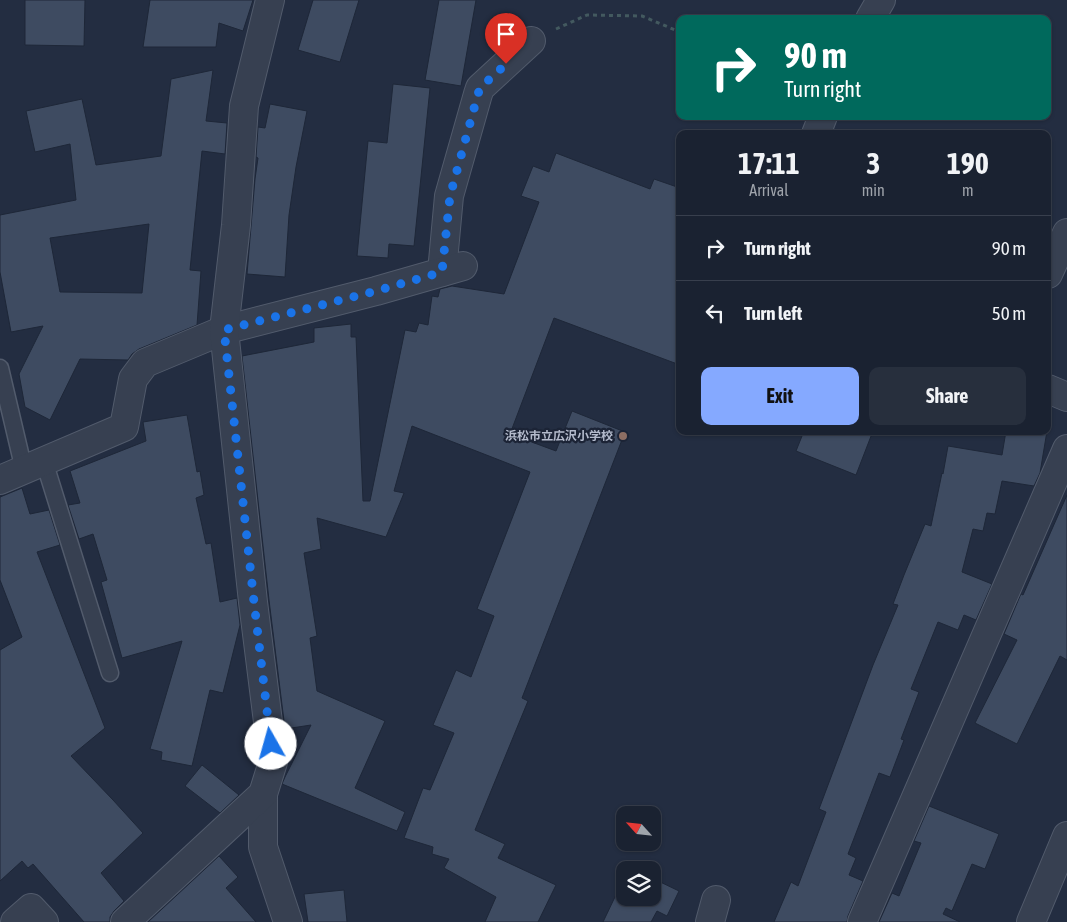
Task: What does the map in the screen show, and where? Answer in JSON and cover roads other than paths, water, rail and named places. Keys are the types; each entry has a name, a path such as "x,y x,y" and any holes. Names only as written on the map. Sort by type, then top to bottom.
{"street":[{"path":"270,0 244,106 236,225 224,330 252,592 273,762 263,794 263,847 288,922"},
{"path":"872,15 881,0"},
{"path":"23,470 124,427 133,379 146,364 224,330 376,291 452,269 450,196 480,88 531,41"},
{"path":"1051,267 1067,232"},
{"path":"1051,390 1067,397"},
{"path":"862,922 1067,449"},
{"path":"125,922 263,794"},
{"path":"1031,922 1067,836"},
{"path":"15,922 31,908 44,922"}],"lane":[{"path":"0,368 23,470 110,673"}],"place":[{"name":"浜松市立広沢小学校","path":"623,436"}]}
